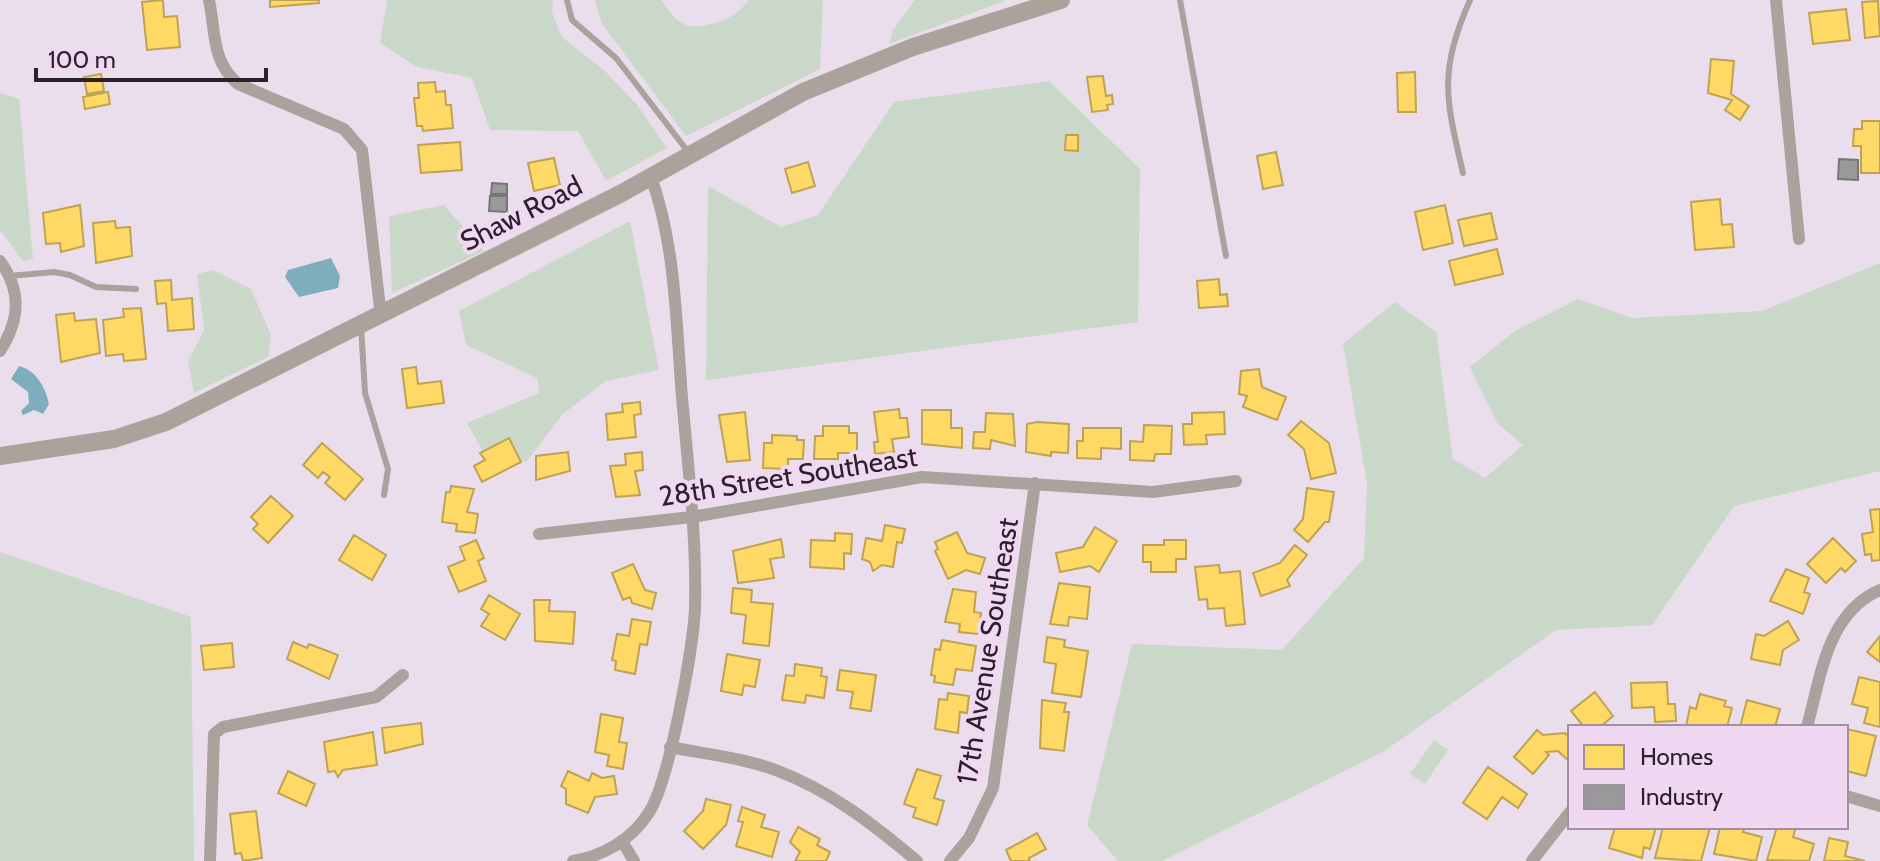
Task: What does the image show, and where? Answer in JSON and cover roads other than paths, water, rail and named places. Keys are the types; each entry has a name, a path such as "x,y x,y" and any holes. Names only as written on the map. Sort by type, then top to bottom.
{"main road":[{"name":"Shaw Road","path":"0,456 114,439 166,422 240,382 381,317 847,72 1061,0"}],"street":[{"path":"209,0 216,54 225,73 238,84 344,129 362,150 381,317"},
{"path":"1776,0 1799,239"},
{"path":"573,861 596,856 622,841 648,814 656,799 670,747 693,632 692,517 667,236 651,177"},
{"path":"0,261 9,276 17,311 14,327 0,351"},
{"name":"28th Street Southeast","path":"539,534 692,517 922,477 1153,492 1236,481"},
{"name":"17th Avenue Southeast","path":"950,861 969,838 993,788 1035,483"},
{"path":"1808,725 1837,630 1853,604 1880,590"},
{"path":"210,861 214,734 223,727 376,697 403,675"},
{"path":"670,747 776,770 810,785 848,806 917,861"},
{"path":"1848,797 1880,806"},
{"path":"1532,861 1568,815"},
{"path":"622,841 634,861"}],"lane":[{"path":"567,0 572,20 616,58 689,153"},
{"path":"1180,0 1226,256"},
{"path":"1463,173 1446,99 1447,67 1470,0"},
{"path":"9,276 54,272 70,275 96,287 136,289"},
{"path":"361,326 365,393 388,469 384,495"}],"water":[{"path":"331,258 340,276 338,288 299,297 285,277 288,270"},
{"path":"19,366 30,371 43,386 49,404 43,414 34,410 23,415 21,411 29,403 28,392 11,379"}]}
